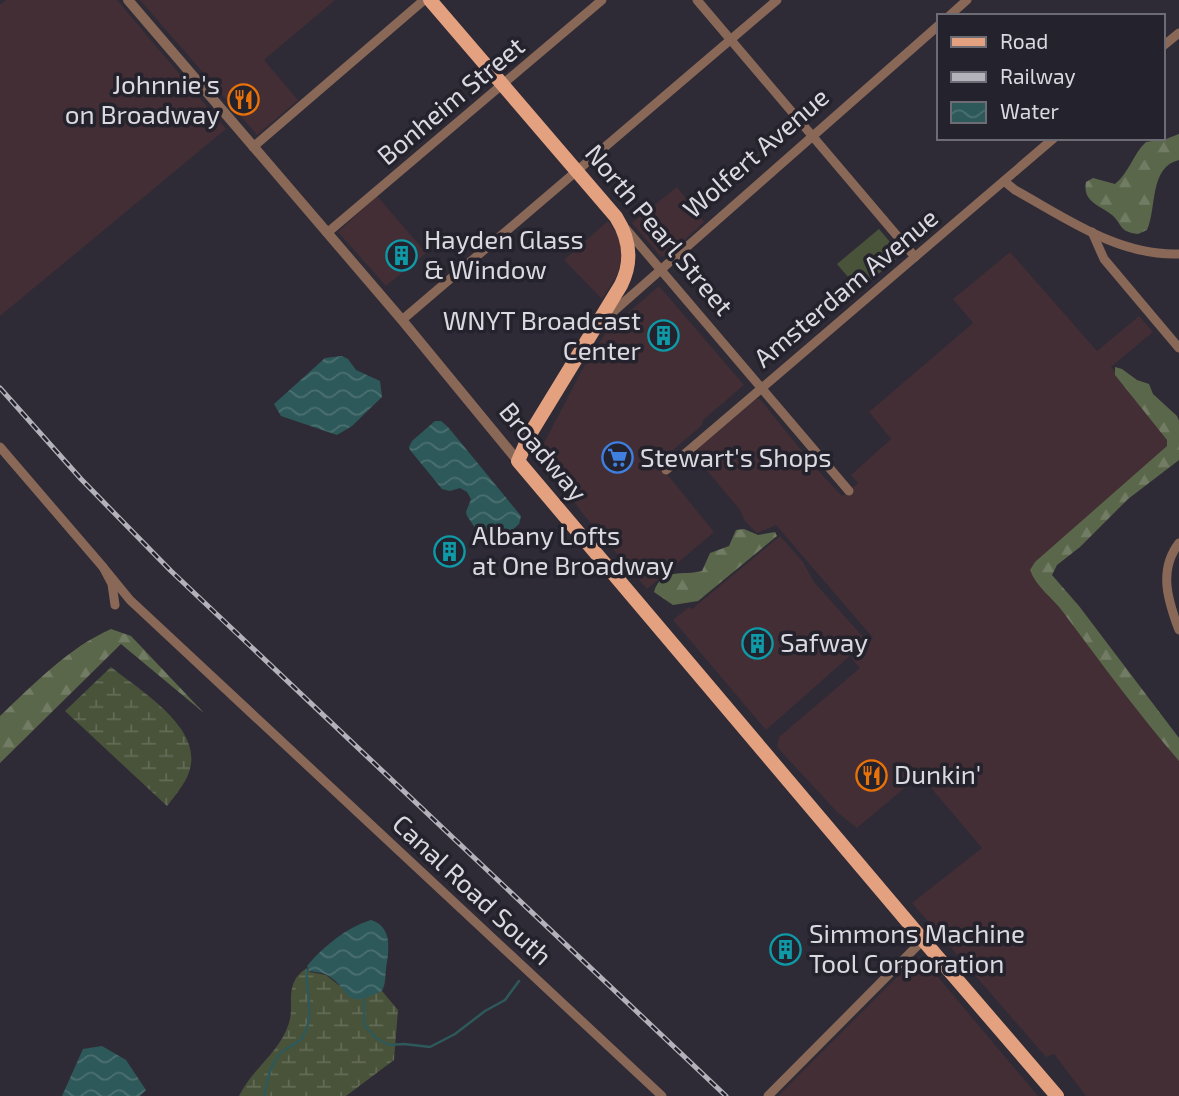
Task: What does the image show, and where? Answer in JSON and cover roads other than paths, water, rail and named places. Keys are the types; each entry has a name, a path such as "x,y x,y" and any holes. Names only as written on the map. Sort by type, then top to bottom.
{"main road":[{"name":"North Pearl Street","path":"430,0 615,217"},
{"path":"594,329 618,291 628,267 627,240 615,217"},
{"name":"Wolfert Avenue","path":"518,461 530,435 594,329"},
{"name":"Broadway","path":"518,461 1058,1096"}],"street":[{"name":"Broadway","path":"128,0 402,320 518,461"},
{"path":"253,146 424,0"},
{"name":"Bonheim Street","path":"327,233 602,0"},
{"path":"696,0 915,257"},
{"path":"402,320 777,0"},
{"path":"951,14 967,0"},
{"name":"Wolfert Avenue","path":"594,329 937,27"},
{"path":"1165,44 1179,33"},
{"name":"Amsterdam Avenue","path":"666,470 1052,140"},
{"path":"1004,181 1013,189 1093,232 1135,250 1179,254"},
{"name":"North Pearl Street","path":"615,217 849,491"},
{"path":"1093,232 1104,259 1179,348"},
{"name":"Canal Road South","path":"0,447 130,600 662,1096"},
{"path":"1179,544 1169,560 1166,578 1169,601 1179,630"},
{"path":"103,567 113,584 115,605"},
{"path":"768,1096 923,940"}],"water":[{"path":"342,356 348,359 356,370 380,381 382,397 352,426 337,435 281,416 274,404 325,358"},
{"path":"435,421 441,421 448,427 521,516 519,524 497,544 486,544 467,516 471,499 467,492 460,488 450,491 442,489 410,450 412,441"},
{"path":"371,920 383,928 388,940 384,985 382,991 368,997 352,999 334,980 325,974 309,971 307,966 336,938"},
{"path":"102,1046 126,1060 146,1090 140,1096 62,1096 83,1049"}],"waterway":[{"path":"540,962 546,953"},
{"path":"264,1096 275,1060 299,1041 306,1030 309,1015 307,970"},
{"path":"364,998 364,1025 376,1038 389,1045 430,1047 455,1034 485,1011 505,1000 519,981"}],"railway":[{"path":"0,388 81,479 171,571 726,1096"}],"place":[{"name":"Johnnie's on Broadway","path":"243,100"},
{"name":"Hayden Glass & Window","path":"401,255"},
{"name":"WNYT Broadcast Center","path":"664,336"},
{"name":"Stewart's Shops","path":"617,458"},
{"name":"Albany Lofts at One Broadway","path":"449,551"},
{"name":"Safway","path":"757,643"},
{"name":"Dunkin'","path":"871,775"},
{"name":"Simmons Machine Tool Corporation","path":"786,949"}]}
